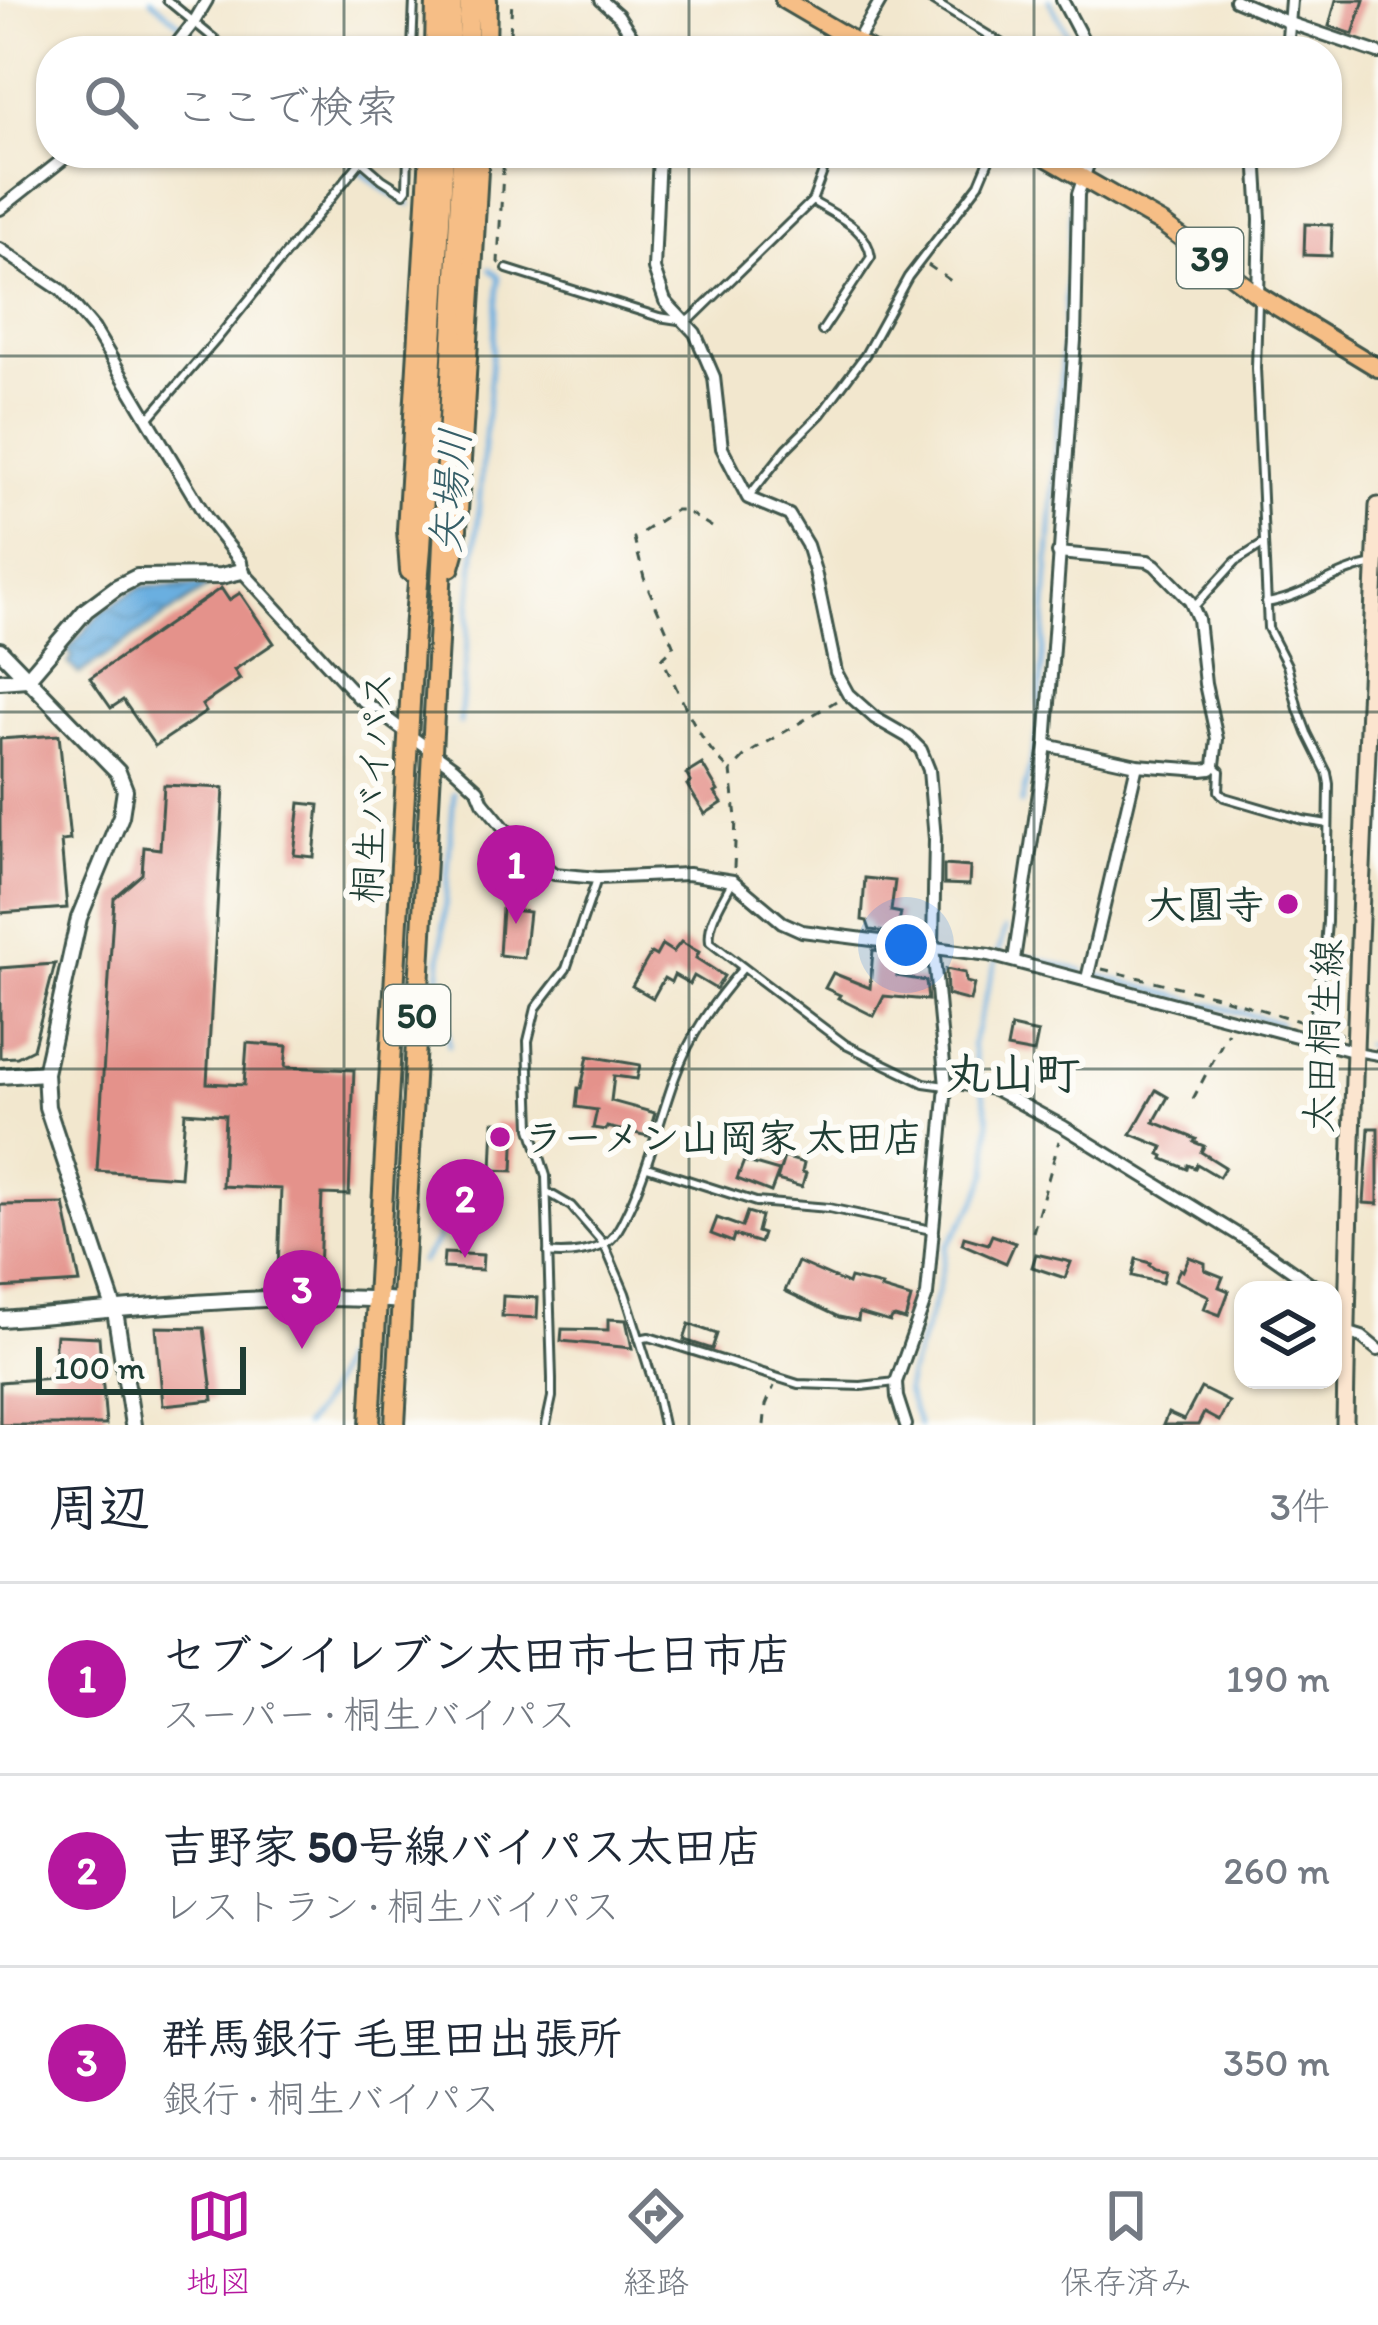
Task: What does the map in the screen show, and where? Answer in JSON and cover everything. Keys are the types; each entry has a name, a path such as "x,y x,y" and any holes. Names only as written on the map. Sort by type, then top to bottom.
{"highway":[{"path":"436,0 436,36"},
{"path":"450,36 452,0"},
{"path":"468,36 470,0"},
{"path":"486,36 487,0"},
{"name":"桐生バイパス","path":"370,1425 414,630 407,530 447,168"},
{"name":"桐生バイパス","path":"395,1425 440,605 448,168"},
{"name":"50","path":"440,605 456,546 478,168"}],"main road":[{"path":"784,0 845,36"},
{"name":"39","path":"1064,168 1162,224 1258,295 1378,368"},
{"name":"太田桐生線","path":"1341,1281 1363,900 1378,506"},
{"name":"太田桐生線","path":"1342,1313 1345,1425"}],"street":[{"path":"183,36 207,0"},
{"path":"601,0 632,36"},
{"path":"867,36 881,0"},
{"path":"1062,0 1081,36"},
{"path":"1235,0 1328,36"},
{"path":"1289,36 1291,0"},
{"path":"1342,41 1378,53"},
{"path":"0,209 52,168"},
{"path":"658,168 654,269 665,301 703,348 714,377 722,448 748,498 789,514 806,545 836,672 848,694 874,718 908,737 921,750 929,770 935,839 933,946 946,1086 927,1295 896,1382 906,1425"},
{"path":"1010,960 1046,745 1075,340 1078,194 1088,168"},
{"path":"1257,168 1258,295"},
{"path":"0,248 46,278 94,329 206,517 241,562 242,571 358,697 432,749 478,790 510,836 554,874 598,878 688,874 733,881 782,922 802,931 933,946 1088,973 1234,1020 1353,1051"},
{"path":"1046,745 1137,765 1202,770 1214,765 1216,726 1194,607 1148,561 1058,553"},
{"path":"0,681 27,679 86,610 136,578 221,576 242,571"},
{"path":"0,650 118,772 124,790 121,816 79,918 45,1073 47,1107 115,1311 133,1425"},
{"path":"1088,973 1137,765"},
{"path":"0,1076 45,1073"},
{"path":"946,1086 994,1089 1064,1127 1307,1281"},
{"path":"0,1318 336,1298 402,1301"},
{"path":"1346,1332 1378,1350"}],"lane":[{"path":"167,0 211,36"},
{"path":"412,36 414,0"},
{"path":"931,0 990,36"},
{"path":"412,25 436,26"},
{"path":"148,418 355,168"},
{"path":"369,168 404,193 406,168"},
{"path":"507,269 685,321 812,201 824,168"},
{"path":"748,498 865,355 908,277 979,184 986,168"},
{"path":"812,201 860,231 871,249 871,257 822,331"},
{"path":"1258,295 1256,368 1268,628 1287,665 1307,733 1327,772 1328,922 1310,1040"},
{"path":"1194,607 1236,561 1263,544"},
{"path":"1266,603 1280,602 1376,564"},
{"path":"1214,765 1220,771 1223,797 1328,824"},
{"path":"546,1425 552,1397 547,1192 531,1128 528,1041 536,1008 566,969 598,878"},
{"path":"733,881 708,935 710,942 846,1045 924,1083 946,1086"},
{"path":"548,1253 568,1254 604,1244 616,1234 647,1167 689,1042 743,968"},
{"path":"1353,1051 1378,1056"},
{"path":"647,1167 756,1202 830,1208 934,1230"},
{"path":"547,1192 571,1206 604,1244 625,1293 663,1425"},
{"path":"639,1339 649,1337 776,1379 821,1387 896,1382"}],"path":[{"path":"510,36 512,0"},
{"path":"503,168 498,262 507,269"},
{"path":"921,260 951,281"},
{"path":"712,527 676,510 634,538 644,578 674,646 662,658 694,722 731,771 736,818 733,881"},
{"path":"731,771 746,755 848,694"},
{"path":"1088,973 1213,995 1344,1034"},
{"path":"1193,1099 1234,1020"},
{"path":"1033,1232 1064,1127"},
{"path":"764,1425 776,1379"}],"water":[{"path":"211,585 79,674 68,663 73,656 67,651 102,611 141,587"}],"building":[{"path":"1336,0 1364,0 1353,34 1329,26"},
{"path":"1305,224 1332,225 1331,256 1304,255"},
{"path":"221,588 229,600 240,593 274,643 234,670 240,679 202,705 206,712 155,746 123,700 111,708 90,678"},
{"path":"59,735 70,840 61,841 67,908 0,913 0,739"},
{"path":"702,764 722,803 705,814 687,785 691,782 686,774"},
{"path":"164,785 224,788 207,1083 244,1085 247,1043 287,1046 285,1067 354,1070 349,1195 322,1194 319,1271 278,1270 281,1189 222,1186 225,1115 185,1112 180,1177 97,1171 114,898 142,874 144,847 160,849"},
{"path":"300,803 319,805 314,857 294,855"},
{"path":"944,865 970,867 969,885 944,884"},
{"path":"865,878 895,881 891,911 901,913 903,934 870,930 862,920"},
{"path":"502,909 529,912 524,958 499,955"},
{"path":"681,942 724,976 716,989 694,976 690,984 674,975 671,982 664,978 653,998 632,986 651,953 656,956 662,945 673,952"},
{"path":"873,950 900,953 897,976 926,981 928,1000 884,996 874,1016 825,988 833,973 870,988"},
{"path":"55,964 33,1049 0,1058 0,968"},
{"path":"946,969 965,973 966,982 974,984 970,1001 947,995"},
{"path":"1011,1027 1038,1033 1034,1053 1007,1048"},
{"path":"588,1056 640,1065 637,1079 614,1076 611,1101 655,1113 648,1136 593,1128 597,1110 576,1107"},
{"path":"1156,1090 1168,1097 1154,1122 1196,1139 1204,1146 1201,1152 1225,1167 1219,1177 1197,1164 1187,1169 1163,1159 1163,1147 1131,1134"},
{"path":"494,1122 515,1123 513,1171 492,1170"},
{"path":"1369,1128 1378,1128 1378,1204 1364,1203"},
{"path":"784,1157 804,1163 802,1187 777,1180"},
{"path":"744,1161 779,1171 771,1192 737,1179"},
{"path":"64,1204 80,1283 0,1288 0,1205"},
{"path":"747,1212 761,1216 760,1243 734,1235 732,1242 711,1234 717,1218 742,1227"},
{"path":"992,1235 1015,1243 1006,1263 962,1244 964,1237 988,1244"},
{"path":"444,1253 483,1255 482,1270 443,1268"},
{"path":"1036,1254 1071,1262 1065,1278 1032,1267"},
{"path":"1189,1257 1223,1277 1219,1287 1229,1291 1220,1315 1204,1309 1209,1296 1175,1280"},
{"path":"1136,1259 1165,1271 1162,1283 1132,1276"},
{"path":"798,1262 848,1284 850,1278 911,1298 905,1320 895,1317 890,1322 859,1313 858,1321 839,1317 785,1291"},
{"path":"503,1296 538,1298 537,1318 502,1316"},
{"path":"608,1319 626,1320 632,1348 561,1341 562,1329 608,1330"},
{"path":"689,1324 717,1334 712,1349 684,1340"},
{"path":"156,1327 204,1328 213,1400 163,1405"},
{"path":"56,1335 99,1337 106,1425 0,1425 0,1382 52,1378"},
{"path":"1201,1388 1229,1402 1219,1421 1204,1413 1198,1425 1163,1425 1168,1413 1184,1420"}],"waterway":[{"name":"矢場川","path":"151,0 195,36"},
{"path":"1049,0 1069,36"},
{"name":"矢場川","path":"357,168 410,205"},
{"path":"1021,804 1038,731 1073,185"},
{"name":"矢場川","path":"460,723 499,277 490,269"},
{"name":"矢場川","path":"449,1045 438,997 454,793"},
{"path":"919,1425 906,1390 909,1375 937,1294 946,1247 975,1204 988,1173 989,1119 972,1045 1005,929"},
{"path":"1022,955 1083,971"},
{"path":"1097,975 1280,1023"},
{"path":"1317,1032 1328,1035"},
{"path":"1365,1045 1378,1048"},
{"name":"矢場川","path":"421,1262 438,1240 442,1215"},
{"name":"矢場川","path":"304,1425 326,1394 340,1360"}],"place":[{"name":"大圓寺","path":"1288,904"},
{"name":"セブンイレブン太田市七日市店","path":"516,924"},
{"name":"ラーメン山岡家 太田店","path":"500,1137"},
{"name":"吉野家 50号線バイパス太田店","path":"465,1258"},
{"name":"群馬銀行 毛里田出張所","path":"302,1349"}],"district":[{"name":"丸山町","path":"1013,1073"}]}
